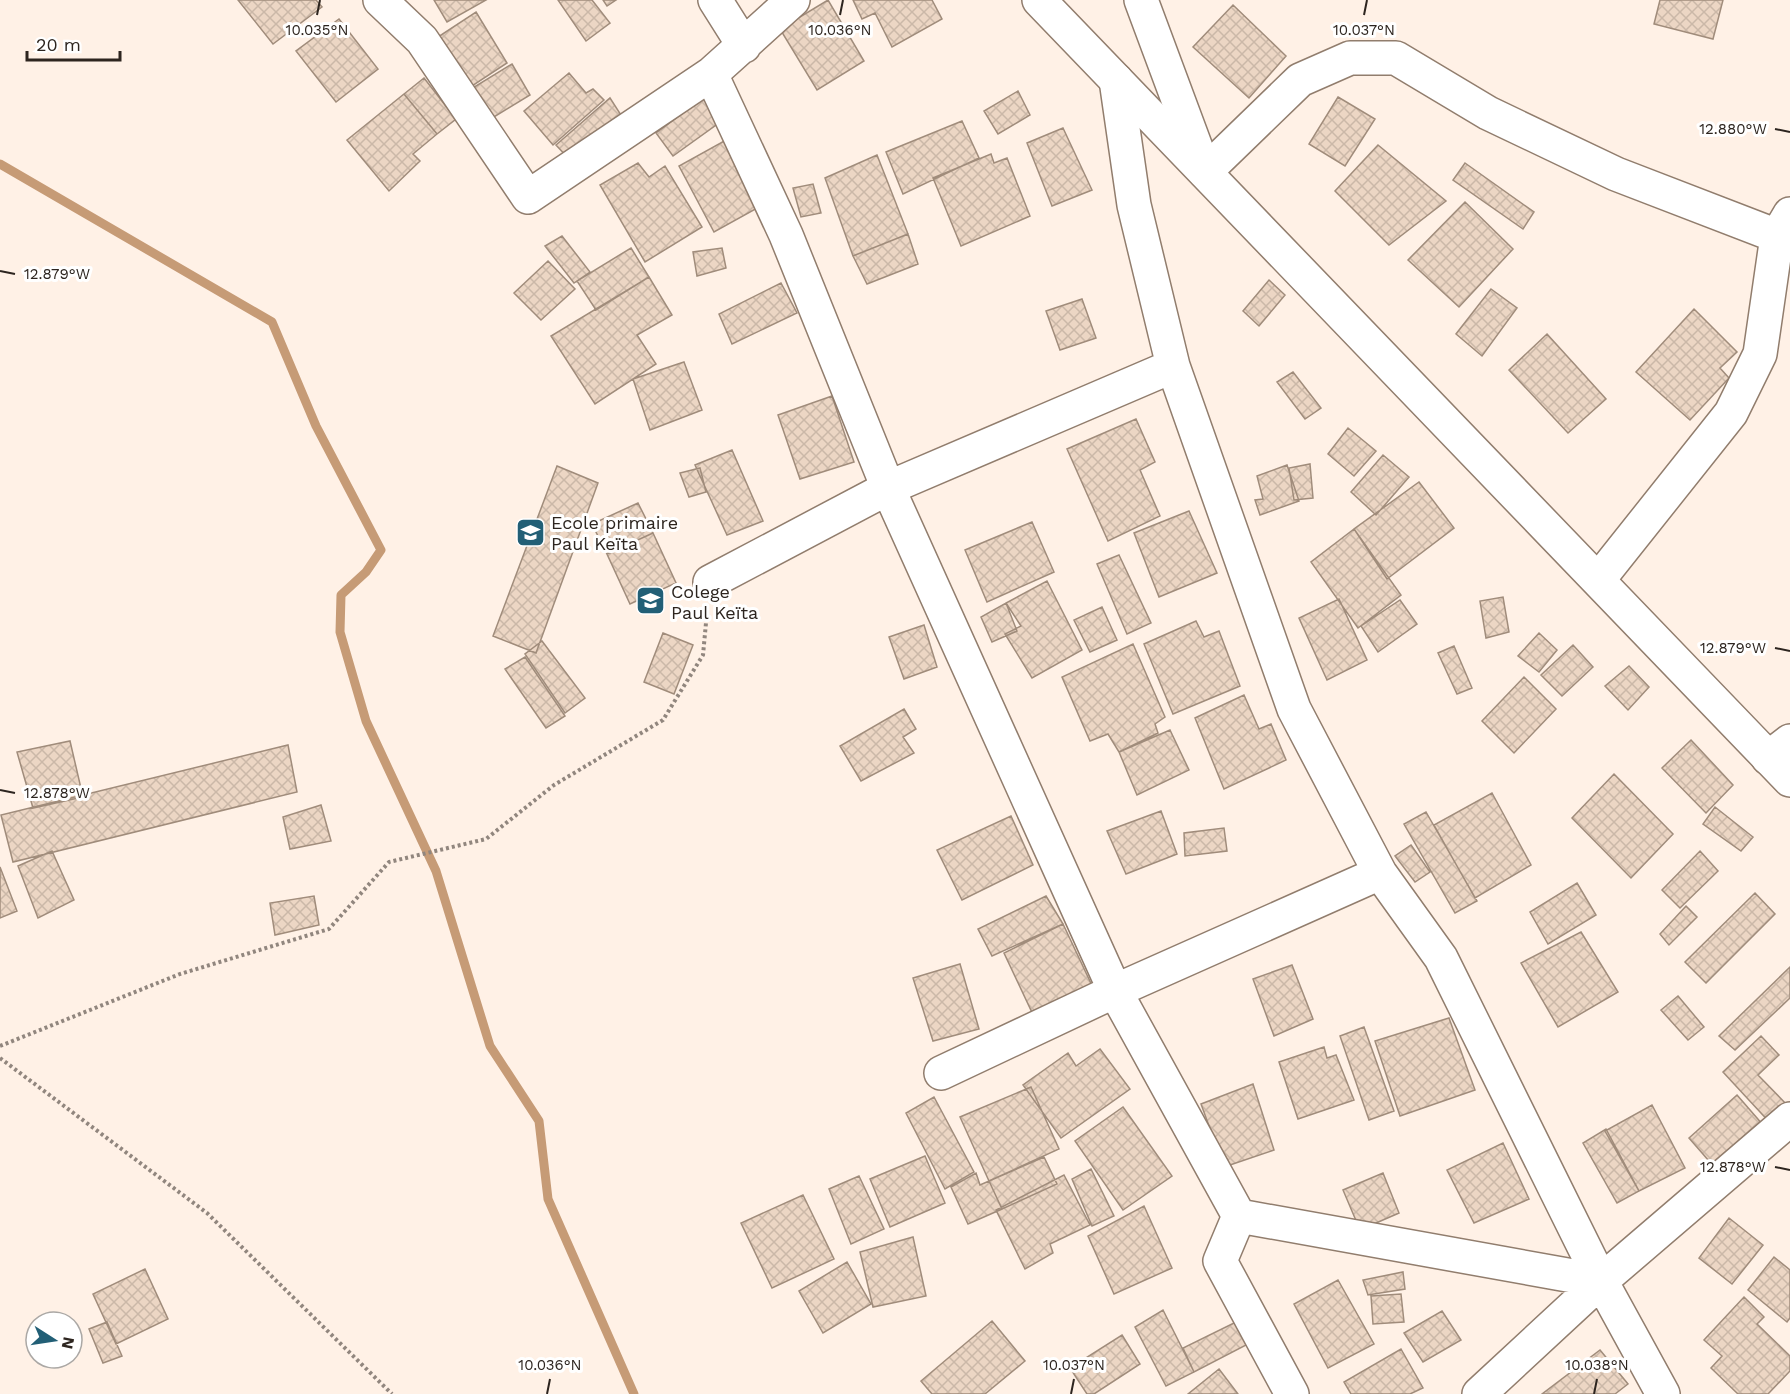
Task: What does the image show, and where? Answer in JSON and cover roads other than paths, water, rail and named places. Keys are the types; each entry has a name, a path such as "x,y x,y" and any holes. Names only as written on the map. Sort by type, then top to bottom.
{"street":[{"path":"380,0 422,40 528,197 711,74 793,0"},
{"path":"715,0 744,46"},
{"path":"1040,0 1599,579 1783,760"},
{"path":"1141,0 1205,172"},
{"path":"1205,172 1300,80 1350,58 1396,58 1488,113 1616,174 1785,230 1760,354 1731,413 1599,579"},
{"path":"711,74 786,235 888,488 1115,991 1239,1216"},
{"path":"1116,80 1134,205 1173,366 1294,709 1380,873 1441,958 1601,1281 1663,1394"},
{"path":"710,582 888,488 1173,366"},
{"path":"940,1072 1380,873"},
{"path":"1479,1394 1601,1281 1790,1119"},
{"path":"1239,1216 1601,1281"},
{"path":"1239,1216 1220,1261 1292,1394"}],"waterway":[{"path":"0,164 272,322 316,426 381,550 366,572 341,595 340,632 366,721 436,871 490,1046 539,1121 548,1199 634,1394"}],"place":[{"name":"Ecole primaire Paul Keïta","path":"530,532"},
{"name":"Colege Paul Keïta","path":"650,601"}]}
